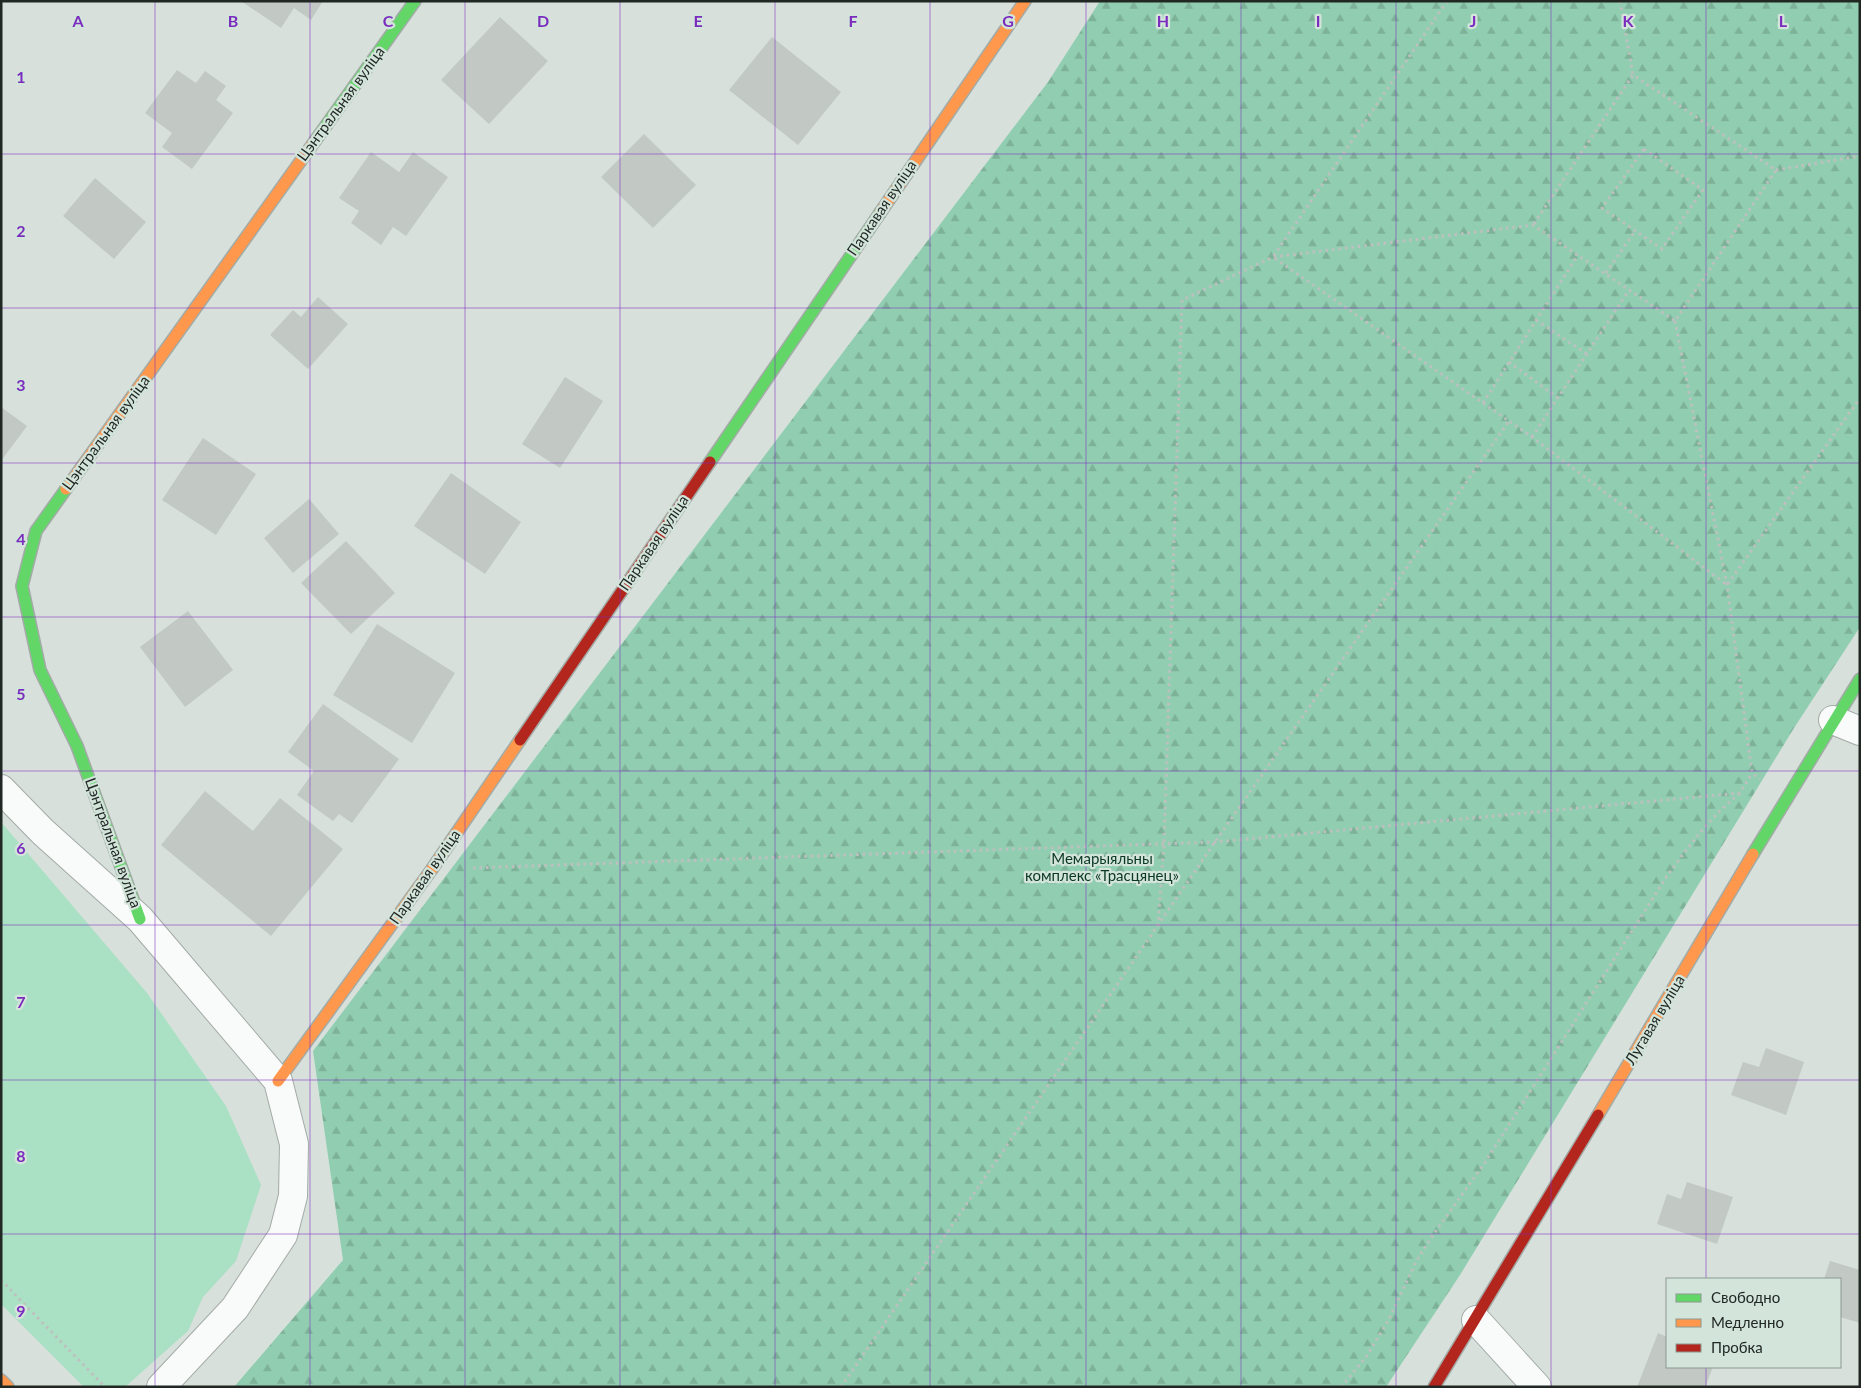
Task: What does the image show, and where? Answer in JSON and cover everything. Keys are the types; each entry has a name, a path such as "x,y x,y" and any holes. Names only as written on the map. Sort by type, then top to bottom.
{"main road":[{"name":"Цэнтральная вуліца","path":"140,919 77,746 40,670 22,586 36,531 415,1"},
{"name":"Паркавая вуліца","path":"278,1081 432,869 1025,1"},
{"name":"Лугавая вуліца","path":"1434,1387 1476,1320 1833,720 1860,679"},
{"path":"1,1380 8,1387"}],"street":[{"path":"1833,720 1860,731"},
{"name":"Цэнтральная вуліца","path":"1,789 43,832 140,919 278,1081"},
{"path":"161,1387 235,1308 283,1236 293,1196 294,1144 278,1081"},
{"path":"1476,1320 1537,1387"}],"path":[{"path":"1273,258 1447,1"},
{"path":"1533,225 1633,75 1620,1"},
{"path":"1633,75 1776,170 1860,156"},
{"path":"1644,149 1703,190 1662,249 1635,231 1602,208 1644,149"},
{"path":"1675,321 1776,170"},
{"path":"1158,926 1164,843 1182,300 1273,258 1533,225 1675,321 1727,585 1752,773 1740,793 1722,807 1694,839 1667,876 1484,1164 1417,1260 1388,1321 1366,1357 1341,1387"},
{"path":"1606,273 1635,231"},
{"path":"1483,403 1578,255"},
{"path":"1273,258 1532,437 1727,585"},
{"path":"1532,437 1629,290"},
{"path":"1536,320 1587,354"},
{"path":"1509,362 1558,398"},
{"path":"1727,585 1860,398"},
{"path":"842,1387 1215,842 1509,421"},
{"path":"1752,773 1787,798"},
{"path":"432,869 1215,842 1740,793"},
{"path":"1,1280 105,1387"}],"green space":[{"name":"Мемарыяльны комплекс «Трасцянец»","path":"1100,1 1860,1 1860,627 1794,728 1460,1275 1386,1387 234,1387 343,1260 313,1051 1048,82"},
{"path":"1,822 147,993 226,1106 261,1185 236,1261 203,1297 188,1331 125,1387 84,1387 1,1304"}],"building":[{"path":"241,1 323,1 311,20 294,8 281,28"},
{"path":"500,17 548,61 489,124 441,80"},
{"path":"772,37 841,92 798,145 729,90"},
{"path":"177,70 196,83 205,71 226,86 216,100 233,113 192,169 162,147 172,133 145,113"},
{"path":"644,134 696,185 653,228 601,177"},
{"path":"371,152 399,172 413,152 448,177 406,236 393,227 381,245 351,223 359,211 339,198"},
{"path":"95,178 146,222 114,259 63,216"},
{"path":"318,297 348,324 308,369 270,335 293,310 301,317"},
{"path":"565,377 603,401 560,468 522,444"},
{"path":"1,407 27,426 1,461"},
{"path":"203,438 256,474 216,535 162,500"},
{"path":"451,473 521,522 485,574 414,526"},
{"path":"309,499 339,534 293,573 264,538"},
{"path":"346,541 395,593 351,634 301,583"},
{"path":"188,611 233,670 185,707 140,647"},
{"path":"377,624 455,673 412,743 333,695"},
{"path":"323,704 399,759 352,823 339,814 333,821 297,795 314,771 288,752"},
{"path":"205,791 253,831 280,798 343,849 271,936 161,845"},
{"path":"1766,1048 1804,1062 1786,1115 1731,1095 1743,1062 1759,1067"},
{"path":"1687,1182 1733,1197 1717,1244 1657,1224 1667,1194 1681,1199"},
{"path":"1830,1261 1860,1270 1860,1323 1841,1317 1841,1278 1824,1278"},
{"path":"1658,1333 1666,1337 1666,1368 1713,1368 1705,1387 1637,1387"}],"traffic: fast":[{"path":"315,141 415,1"},
{"path":"710,462 880,213"},
{"path":"66,489 36,531 22,586 40,670 77,746 140,919"},
{"path":"1753,854 1860,679"}],"traffic: slow":[{"path":"880,213 1025,1"},
{"path":"66,489 315,141"},
{"path":"278,1081 432,869 520,740"},
{"path":"1598,1115 1753,854"},
{"path":"1,1380 8,1387"}],"traffic: jam":[{"path":"520,740 710,462"},
{"path":"1434,1387 1598,1115"}]}
